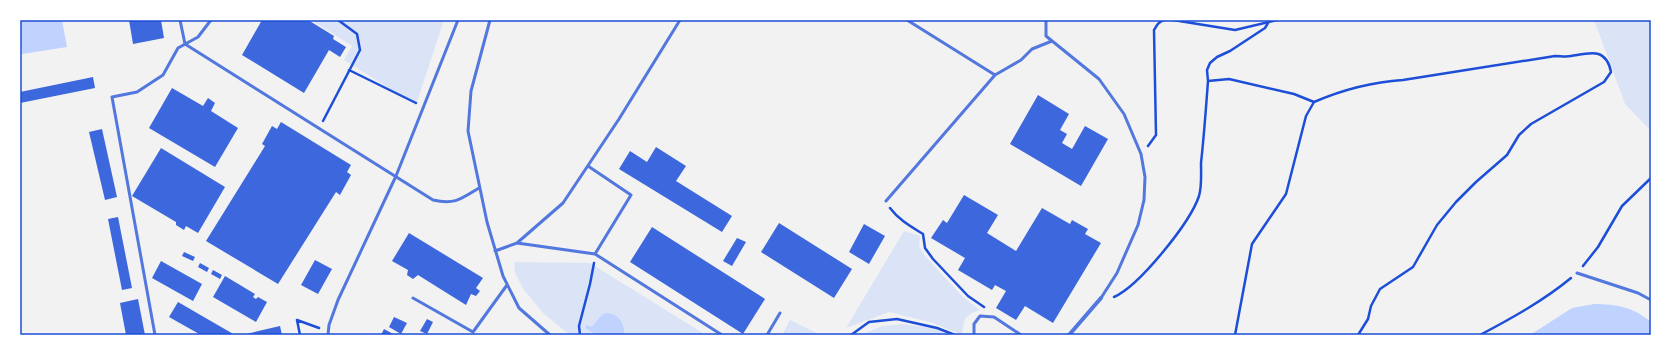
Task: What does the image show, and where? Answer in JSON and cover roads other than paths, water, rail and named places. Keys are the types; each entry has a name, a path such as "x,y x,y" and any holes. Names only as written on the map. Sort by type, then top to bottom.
{"street":[{"path":"1069,335 1101,298"}],"lane":[{"path":"180,20 185,44 433,200 446,203 459,200 479,188"},
{"path":"155,335 112,97 137,92 162,75 178,48 198,37 211,20"},
{"path":"328,333 338,300 396,176 458,20"},
{"path":"490,20 470,91 468,130 479,188 502,276 519,308 550,335"},
{"path":"495,251 517,243 563,203 680,20"},
{"path":"907,20 995,74"},
{"path":"1046,20 1046,36 1099,79 1124,114 1142,154 1145,177 1144,200 1138,224 1117,273 1101,298"},
{"path":"886,201 995,74 1021,60 1032,49 1052,40"},
{"path":"588,166 631,196 595,254"},
{"path":"517,243 595,254 722,335"},
{"path":"1577,273 1638,293 1651,300"},
{"path":"413,298 473,332 507,284"},
{"path":"767,335 780,313"},
{"path":"974,335 974,324 980,316 994,317 1021,335"}],"water":[{"path":"20,20 62,20 67,47 22,54 20,43"},
{"path":"1594,304 1624,307 1638,313 1651,322 1651,335 1530,335 1572,308"},
{"path":"605,313 610,313 620,320 623,326 624,335 597,335 585,328 587,325 591,327 593,326"}]}
